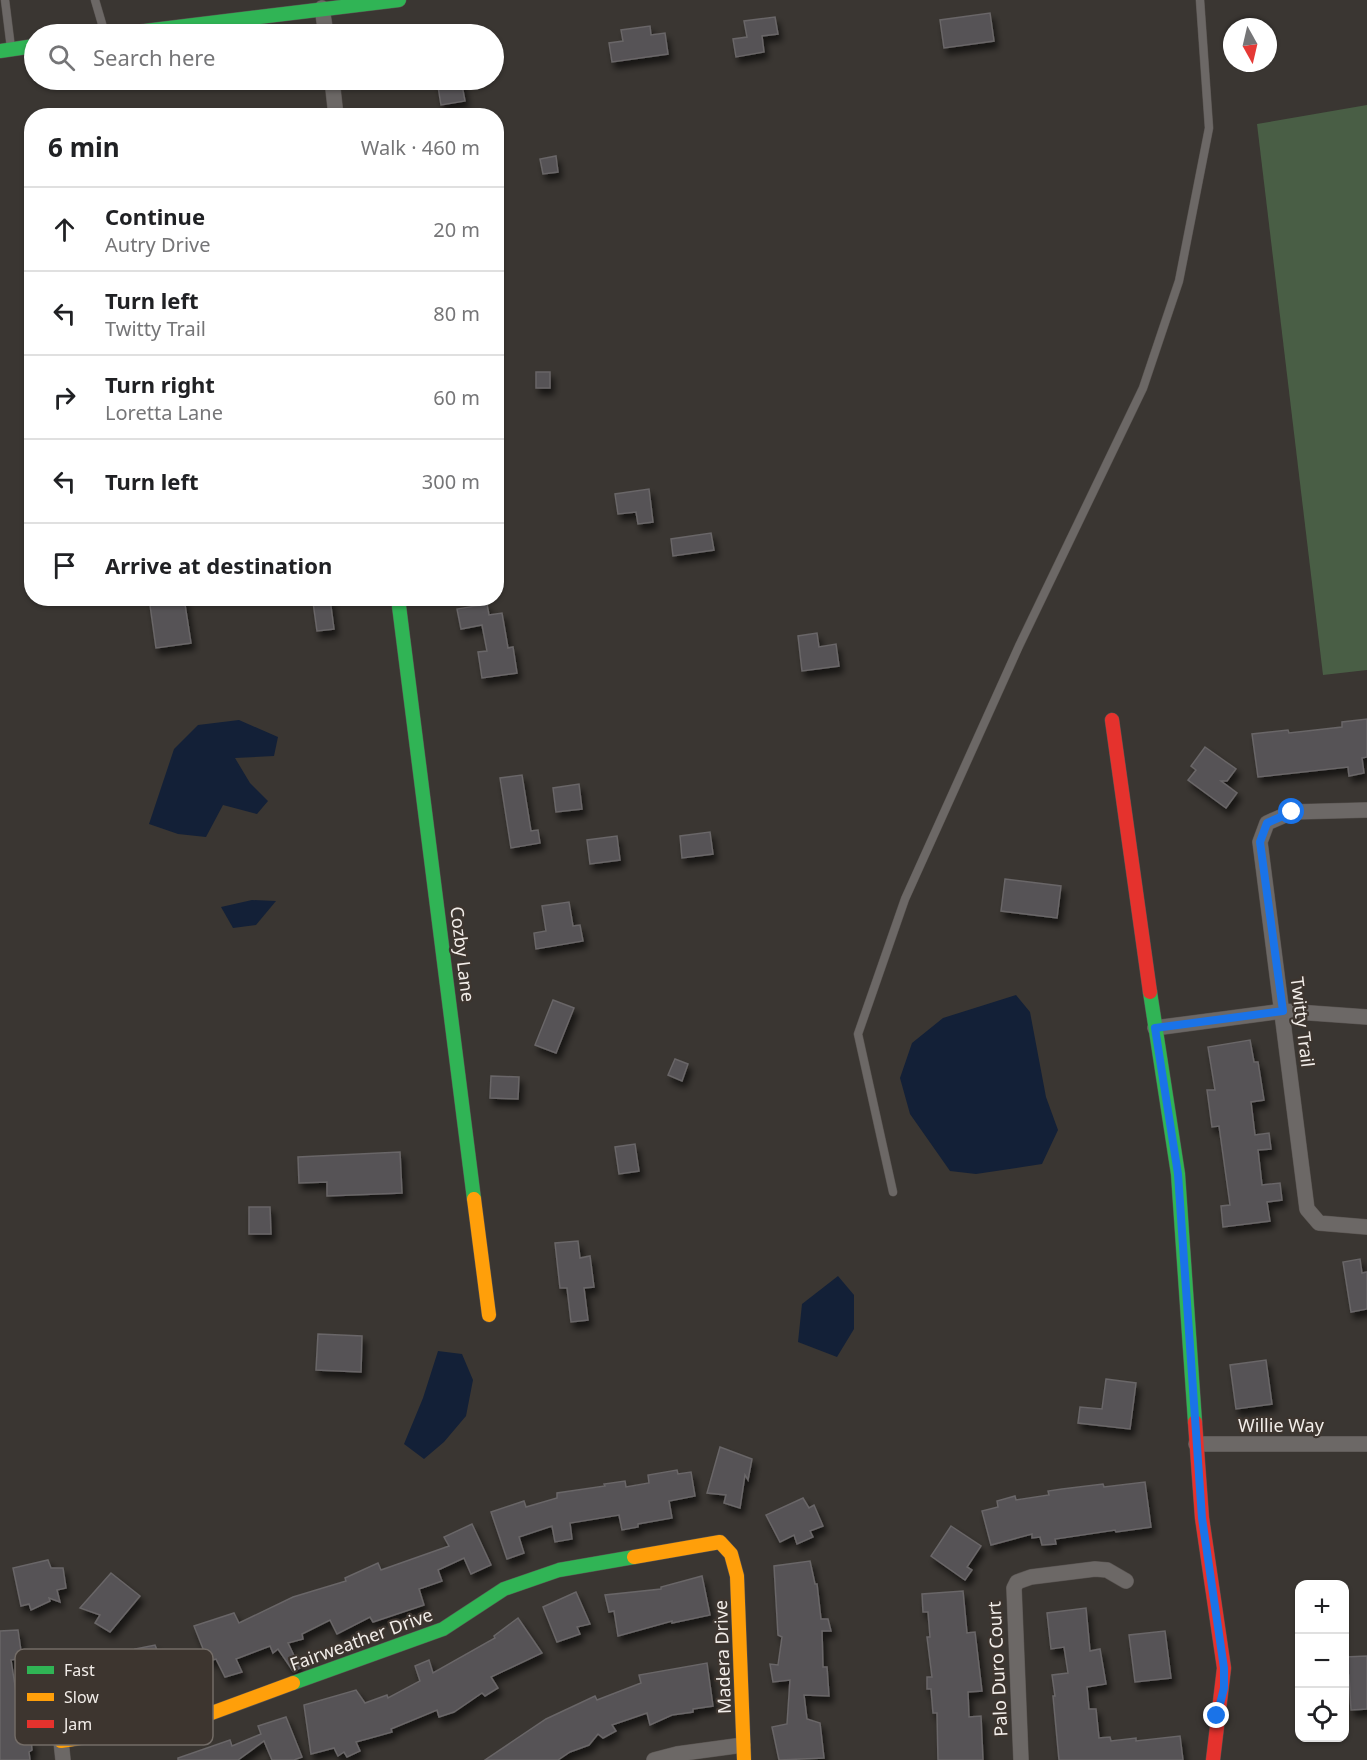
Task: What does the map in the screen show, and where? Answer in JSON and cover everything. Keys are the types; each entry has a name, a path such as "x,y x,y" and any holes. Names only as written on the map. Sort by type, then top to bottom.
{"street":[{"path":"198,24 399,0"},
{"path":"322,8 324,24"},
{"path":"6,50 24,47"},
{"path":"333,90 335,108"},
{"name":"Cozby Lane","path":"399,606 489,1315"},
{"path":"1112,720 1178,1174 1202,1518 1224,1668 1224,1688 1213,1738 1213,1760"},
{"name":"Twitty Trail","path":"1367,810 1292,812 1267,823 1260,842 1307,1209 1319,1223 1367,1227"},
{"path":"1155,1028 1283,1011 1367,1017"},
{"name":"Willie Way","path":"1196,1444 1367,1443"},
{"name":"Fairweather Drive","path":"213,1713 443,1629 504,1589 559,1570 720,1542 731,1554"},
{"name":"Madera Drive","path":"731,1554 737,1576 743,1752"},
{"name":"Palo Duro Court","path":"1021,1760 1014,1588 1017,1582 1031,1577 1095,1569 1115,1574 1126,1581"},
{"path":"62,1745 63,1760"},
{"path":"654,1760 677,1754 743,1752"}],"lane":[{"path":"5,0 6,50"},
{"path":"95,0 102,24"},
{"path":"893,1192 858,1034 905,899 1019,646 1143,388 1179,281 1209,128 1200,0"}],"green space":[{"path":"1367,105 1367,670 1323,675 1257,124"}],"water":[{"path":"239,720 278,737 274,756 235,758 250,783 268,801 257,814 223,805 206,837 178,834 149,824 174,749 198,725"},
{"path":"252,900 276,901 256,925 233,928 221,907"},
{"path":"1016,995 1030,1012 1046,1097 1058,1130 1042,1164 976,1174 950,1171 910,1114 900,1078 912,1043 943,1018"},
{"path":"838,1276 854,1295 854,1329 837,1357 798,1342 802,1304"},
{"path":"438,1351 462,1354 473,1380 466,1416 444,1442 424,1459 404,1444 423,1398"}],"building":[{"path":"990,13 994,41 944,48 940,20"},
{"path":"775,17 778,34 762,36 764,52 736,57 733,39 747,37 744,21"},
{"path":"650,26 651,35 665,33 668,54 612,62 609,43 623,41 621,30"},
{"path":"439,90 463,90 465,101 441,105"},
{"path":"556,156 558,172 543,174 540,159"},
{"path":"536,372 550,372 550,388 536,388"},
{"path":"649,489 653,522 638,524 636,512 618,514 615,494"},
{"path":"711,533 714,550 673,556 671,539"},
{"path":"150,606 185,606 191,643 156,648"},
{"path":"314,606 331,606 334,629 317,631"},
{"path":"487,606 489,615 502,613 508,648 513,647 517,673 482,678 478,652 487,651 482,625 461,629 457,609"},
{"path":"817,633 819,647 836,644 839,666 802,671 798,636"},
{"path":"1367,719 1367,757 1362,758 1364,773 1349,776 1348,767 1258,777 1252,734 1288,730 1289,733 1342,727 1342,722"},
{"path":"1205,747 1236,769 1227,781 1221,781 1237,793 1226,808 1188,780 1196,770 1191,766"},
{"path":"522,775 531,831 538,830 540,843 511,848 500,778"},
{"path":"579,784 582,809 556,812 553,788"},
{"path":"710,832 713,854 682,858 680,836"},
{"path":"617,836 620,860 590,864 587,840"},
{"path":"1005,879 1061,886 1057,918 1001,911"},
{"path":"569,902 573,926 580,925 583,941 536,949 534,933 546,931 542,906"},
{"path":"553,1000 574,1008 556,1053 535,1045"},
{"path":"1250,1040 1254,1062 1258,1062 1264,1100 1251,1102 1255,1135 1269,1133 1271,1149 1258,1150 1262,1185 1280,1183 1282,1200 1267,1202 1270,1221 1223,1227 1221,1206 1230,1205 1219,1126 1212,1127 1207,1090 1215,1090 1208,1047"},
{"path":"675,1059 688,1064 682,1081 668,1075"},
{"path":"491,1076 519,1077 518,1099 490,1098"},
{"path":"635,1144 639,1171 619,1174 615,1147"},
{"path":"400,1152 402,1193 327,1196 327,1182 299,1183 298,1157"},
{"path":"249,1207 270,1207 271,1234 249,1234"},
{"path":"578,1241 580,1258 590,1256 594,1287 584,1288 588,1320 571,1322 567,1288 560,1288 555,1243"},
{"path":"1360,1259 1362,1273 1367,1272 1367,1309 1351,1312 1343,1262"},
{"path":"318,1334 362,1336 361,1372 316,1370"},
{"path":"1266,1360 1272,1404 1236,1409 1230,1365"},
{"path":"1106,1379 1136,1383 1130,1429 1078,1423 1080,1407 1102,1409"},
{"path":"720,1447 752,1459 748,1480 745,1475 740,1508 724,1503 726,1495 707,1493"},
{"path":"677,1470 678,1474 691,1472 695,1496 669,1501 672,1518 638,1524 638,1527 622,1530 619,1515 570,1523 572,1539 555,1542 552,1526 519,1537 524,1553 507,1559 491,1512 524,1501 526,1507 557,1498 557,1493 605,1486 604,1484 625,1481 626,1487 649,1483 648,1475"},
{"path":"1145,1482 1151,1527 1055,1539 1056,1544 1042,1545 1040,1537 1032,1538 1032,1534 991,1545 982,1511 998,1507 997,1501 1015,1496 1016,1500 1049,1495 1048,1491 1062,1489"},
{"path":"803,1498 809,1508 814,1505 823,1526 810,1531 813,1537 797,1544 794,1535 780,1542 766,1515"},
{"path":"472,1524 491,1565 471,1574 464,1558 438,1570 442,1581 419,1589 424,1605 373,1622 370,1617 337,1634 330,1620 302,1634 303,1639 288,1643 300,1668 293,1671 278,1649 273,1653 270,1646 236,1659 242,1672 225,1677 216,1659 213,1660 213,1649 203,1649 194,1626 234,1613 239,1623 293,1597 346,1581 345,1578 378,1563 381,1570 449,1546 444,1537"},
{"path":"951,1526 981,1546 967,1567 972,1570 965,1580 931,1556"},
{"path":"48,1560 51,1568 63,1568 66,1588 57,1590 60,1602 49,1598 50,1601 31,1610 29,1604 21,1606 13,1568"},
{"path":"810,1561 815,1584 817,1584 821,1619 828,1619 831,1631 822,1631 823,1667 827,1667 829,1696 804,1695 807,1719 820,1723 824,1758 779,1760 772,1727 787,1724 790,1680 773,1682 770,1664 778,1665 782,1637 778,1635 774,1566"},
{"path":"111,1573 140,1596 110,1632 95,1623 100,1615 80,1608"},
{"path":"702,1576 710,1615 672,1623 672,1621 618,1636 614,1611 609,1612 605,1595 661,1589 661,1587"},
{"path":"963,1591 967,1633 975,1632 982,1691 968,1692 969,1717 981,1716 983,1760 938,1760 937,1713 933,1713 931,1689 927,1689 927,1677 932,1677 927,1637 930,1637 928,1612 923,1612 922,1594"},
{"path":"576,1592 590,1624 577,1627 580,1634 557,1642 543,1607"},
{"path":"1086,1608 1090,1651 1100,1649 1106,1684 1087,1687 1089,1709 1096,1709 1099,1738 1110,1737 1111,1741 1136,1738 1136,1741 1180,1736 1183,1760 1059,1760 1052,1675 1068,1673 1064,1647 1051,1649 1047,1613"},
{"path":"518,1618 542,1653 491,1677 498,1688 485,1696 482,1693 454,1712 439,1717 437,1710 391,1729 392,1732 356,1742 360,1751 347,1757 344,1752 338,1756 334,1748 311,1754 304,1705 356,1690 365,1703 387,1695 388,1698 420,1681 415,1666 429,1660 433,1673 495,1638 494,1636"},
{"path":"18,1630 21,1649 15,1649 15,1659 11,1660 15,1685 15,1745 32,1745 30,1760 0,1760 0,1631"},
{"path":"1165,1631 1171,1678 1135,1682 1129,1635"},
{"path":"155,1645 157,1649 135,1649"},
{"path":"1367,1656 1367,1709 1351,1710 1349,1657"},
{"path":"707,1663 713,1706 672,1715 650,1725 647,1713 612,1725 616,1731 603,1738 598,1734 589,1745 570,1752 558,1760 485,1760 546,1719 595,1696 597,1700 641,1683 639,1675"},
{"path":"286,1717 302,1757 294,1760 272,1760 264,1741 238,1760 178,1760 178,1758 230,1740 232,1746 261,1734 258,1726"}],"traffic: fast":[{"path":"202,24 399,0"},
{"path":"0,51 24,47"},
{"path":"399,606 474,1199"},
{"path":"1150,992 1178,1174 1195,1422"},
{"path":"293,1683 443,1629 504,1589 559,1570 634,1557"}],"traffic: slow":[{"path":"474,1199 489,1315"},
{"path":"634,1557 720,1542 731,1554 737,1576 744,1760"},
{"path":"213,1713 293,1683"}],"traffic: jam":[{"path":"1112,720 1150,992"},
{"path":"1195,1422 1202,1518 1224,1668 1213,1760"}],"route":[{"path":"1217,1716 1224,1688 1224,1668 1202,1518 1178,1174 1155,1028 1283,1011 1260,842 1267,823 1292,812"}]}
